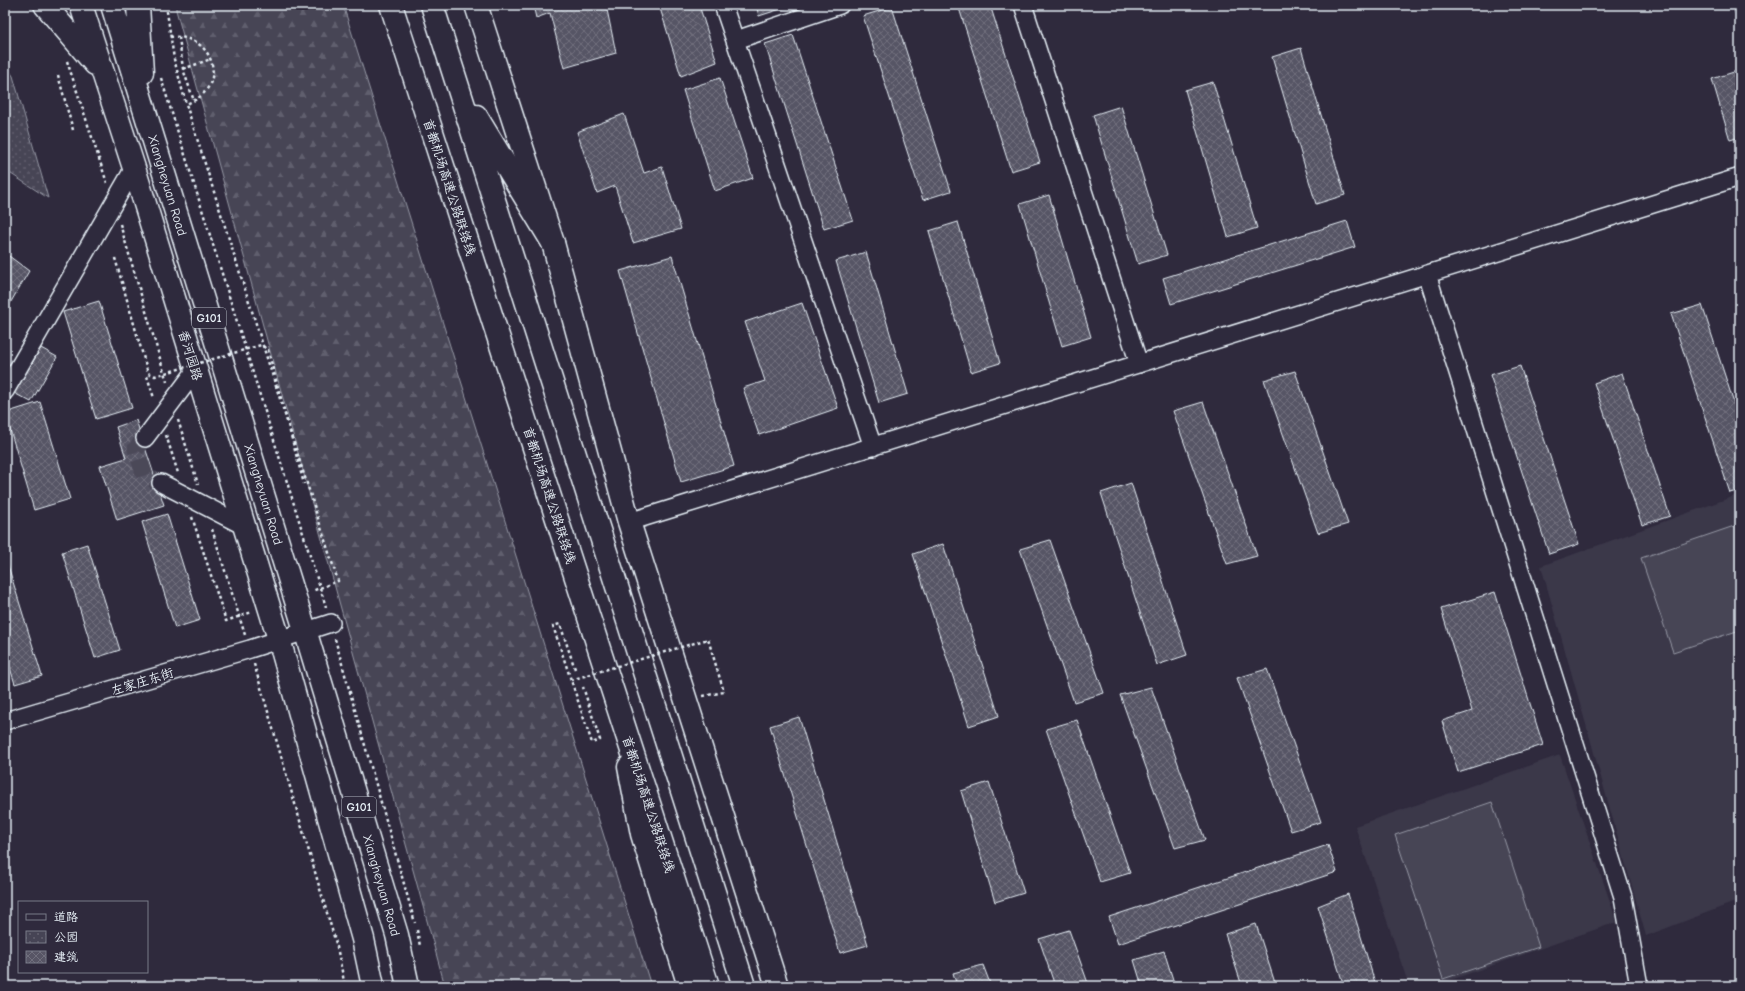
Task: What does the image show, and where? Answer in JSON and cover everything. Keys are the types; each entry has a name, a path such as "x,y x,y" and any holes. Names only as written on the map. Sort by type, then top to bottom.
{"main road":[{"path":"45,5 102,72"},
{"name":"G101","path":"81,5 102,72"},
{"name":"Xiangheyuan Road","path":"112,5 305,630 397,935 408,986"},
{"path":"138,5 144,108"},
{"name":"首都机场高速公路联络线","path":"391,5 708,986"},
{"path":"432,5 744,986"},
{"path":"476,5 553,243 629,522 777,986"},
{"name":"香河园路","path":"102,72 134,168 278,639"},
{"path":"458,86 553,243"},
{"name":"G101","path":"278,639 363,939 373,986"},
{"path":"612,688 642,834 688,986"}],"street":[{"path":"723,5 873,448"},
{"path":"736,40 840,5"},
{"path":"1023,5 1139,364"},
{"path":"5,391 134,168"},
{"path":"629,522 873,448 1740,177"},
{"path":"1428,274 1623,897 1638,986"},
{"path":"145,438 196,370"},
{"path":"161,483 244,526"},
{"name":"左家庄东街","path":"5,721 331,623"}],"path":[{"path":"170,37 179,36 198,42 206,49 211,59 213,70 207,91 194,101 186,104"},
{"path":"179,36 183,69 194,101"},
{"path":"183,69 211,59"},
{"path":"159,72 331,623 421,949"},
{"path":"58,75 73,130"},
{"path":"115,258 148,372 155,376 261,345 268,350 305,484"},
{"path":"575,669 560,624 553,626 592,743 600,740 583,687"},
{"path":"571,680 708,639 724,692"}],"shaded area":[{"path":"1740,494 1740,900 1646,936 1541,566"},
{"path":"1560,755 1617,922 1433,986 1409,986 1355,826"}],"green space":[{"path":"176,5 343,5 651,986 445,986 176,10"},
{"path":"5,64 13,76 48,198 5,170"},
{"path":"1740,524 1740,630 1673,652 1641,558"},
{"path":"1492,802 1539,947 1443,979 1395,835"}],"building":[{"path":"533,5 606,5 616,53 564,68 550,13 536,18"},
{"path":"659,5 699,5 717,62 681,76"},
{"path":"756,5 793,5 759,16"},
{"path":"958,5 990,5 1040,162 1011,171"},
{"path":"1733,5 1740,5 1740,31"},
{"path":"892,7 951,191 923,200 863,16"},
{"path":"793,35 853,220 824,229 765,44"},
{"path":"1301,48 1345,195 1316,204 1272,57"},
{"path":"1740,70 1740,137 1730,140 1712,79"},
{"path":"720,78 753,178 715,191 683,90"},
{"path":"1213,82 1257,228 1228,237 1185,90"},
{"path":"1121,106 1167,255 1138,264 1093,115"},
{"path":"624,114 644,173 662,167 681,229 633,243 615,186 597,193 577,132"},
{"path":"1049,195 1091,337 1062,346 1020,204"},
{"path":"1347,221 1355,247 1171,304 1163,278"},
{"path":"958,222 1000,363 971,372 929,231"},
{"path":"866,252 908,394 879,403 836,261"},
{"path":"5,253 29,271 5,312"},
{"path":"672,256 734,466 681,482 620,271"},
{"path":"99,301 132,408 96,419 63,312"},
{"path":"802,303 838,408 759,435 743,388 765,381 745,322"},
{"path":"1702,305 1740,422 1740,490 1730,493 1671,314"},
{"path":"41,348 57,357 31,402 14,393"},
{"path":"1520,366 1579,544 1549,554 1490,375"},
{"path":"1295,371 1348,524 1318,533 1264,380"},
{"path":"1622,373 1670,516 1642,525 1594,383"},
{"path":"40,402 70,499 34,510 5,413"},
{"path":"1203,402 1257,556 1227,564 1173,411"},
{"path":"136,420 164,505 117,520 100,466 126,458 116,427"},
{"path":"1131,483 1187,655 1157,665 1101,493"},
{"path":"167,514 200,620 175,628 142,522"},
{"path":"1050,540 1104,693 1074,702 1020,549"},
{"path":"87,544 120,650 95,658 62,552"},
{"path":"943,544 999,716 969,726 913,554"},
{"path":"5,556 42,676 15,684 5,652"},
{"path":"1495,592 1543,745 1458,772 1442,721 1472,711 1441,609"},
{"path":"1267,669 1321,822 1291,831 1237,678"},
{"path":"1151,687 1205,840 1175,848 1120,695"},
{"path":"799,717 868,945 840,953 770,726"},
{"path":"1077,720 1130,873 1100,882 1046,729"},
{"path":"989,782 1024,893 995,902 961,791"},
{"path":"1328,845 1337,872 1118,944 1109,917"},
{"path":"1348,894 1376,986 1344,986 1318,906"},
{"path":"1256,924 1276,986 1242,986 1225,934"},
{"path":"1069,930 1089,986 1055,986 1039,939"},
{"path":"1164,951 1175,986 1142,986 1134,960"},
{"path":"983,965 991,986 957,986 953,973"}],"tunnel":[{"path":"145,438 136,449 145,476 161,483"}]}
